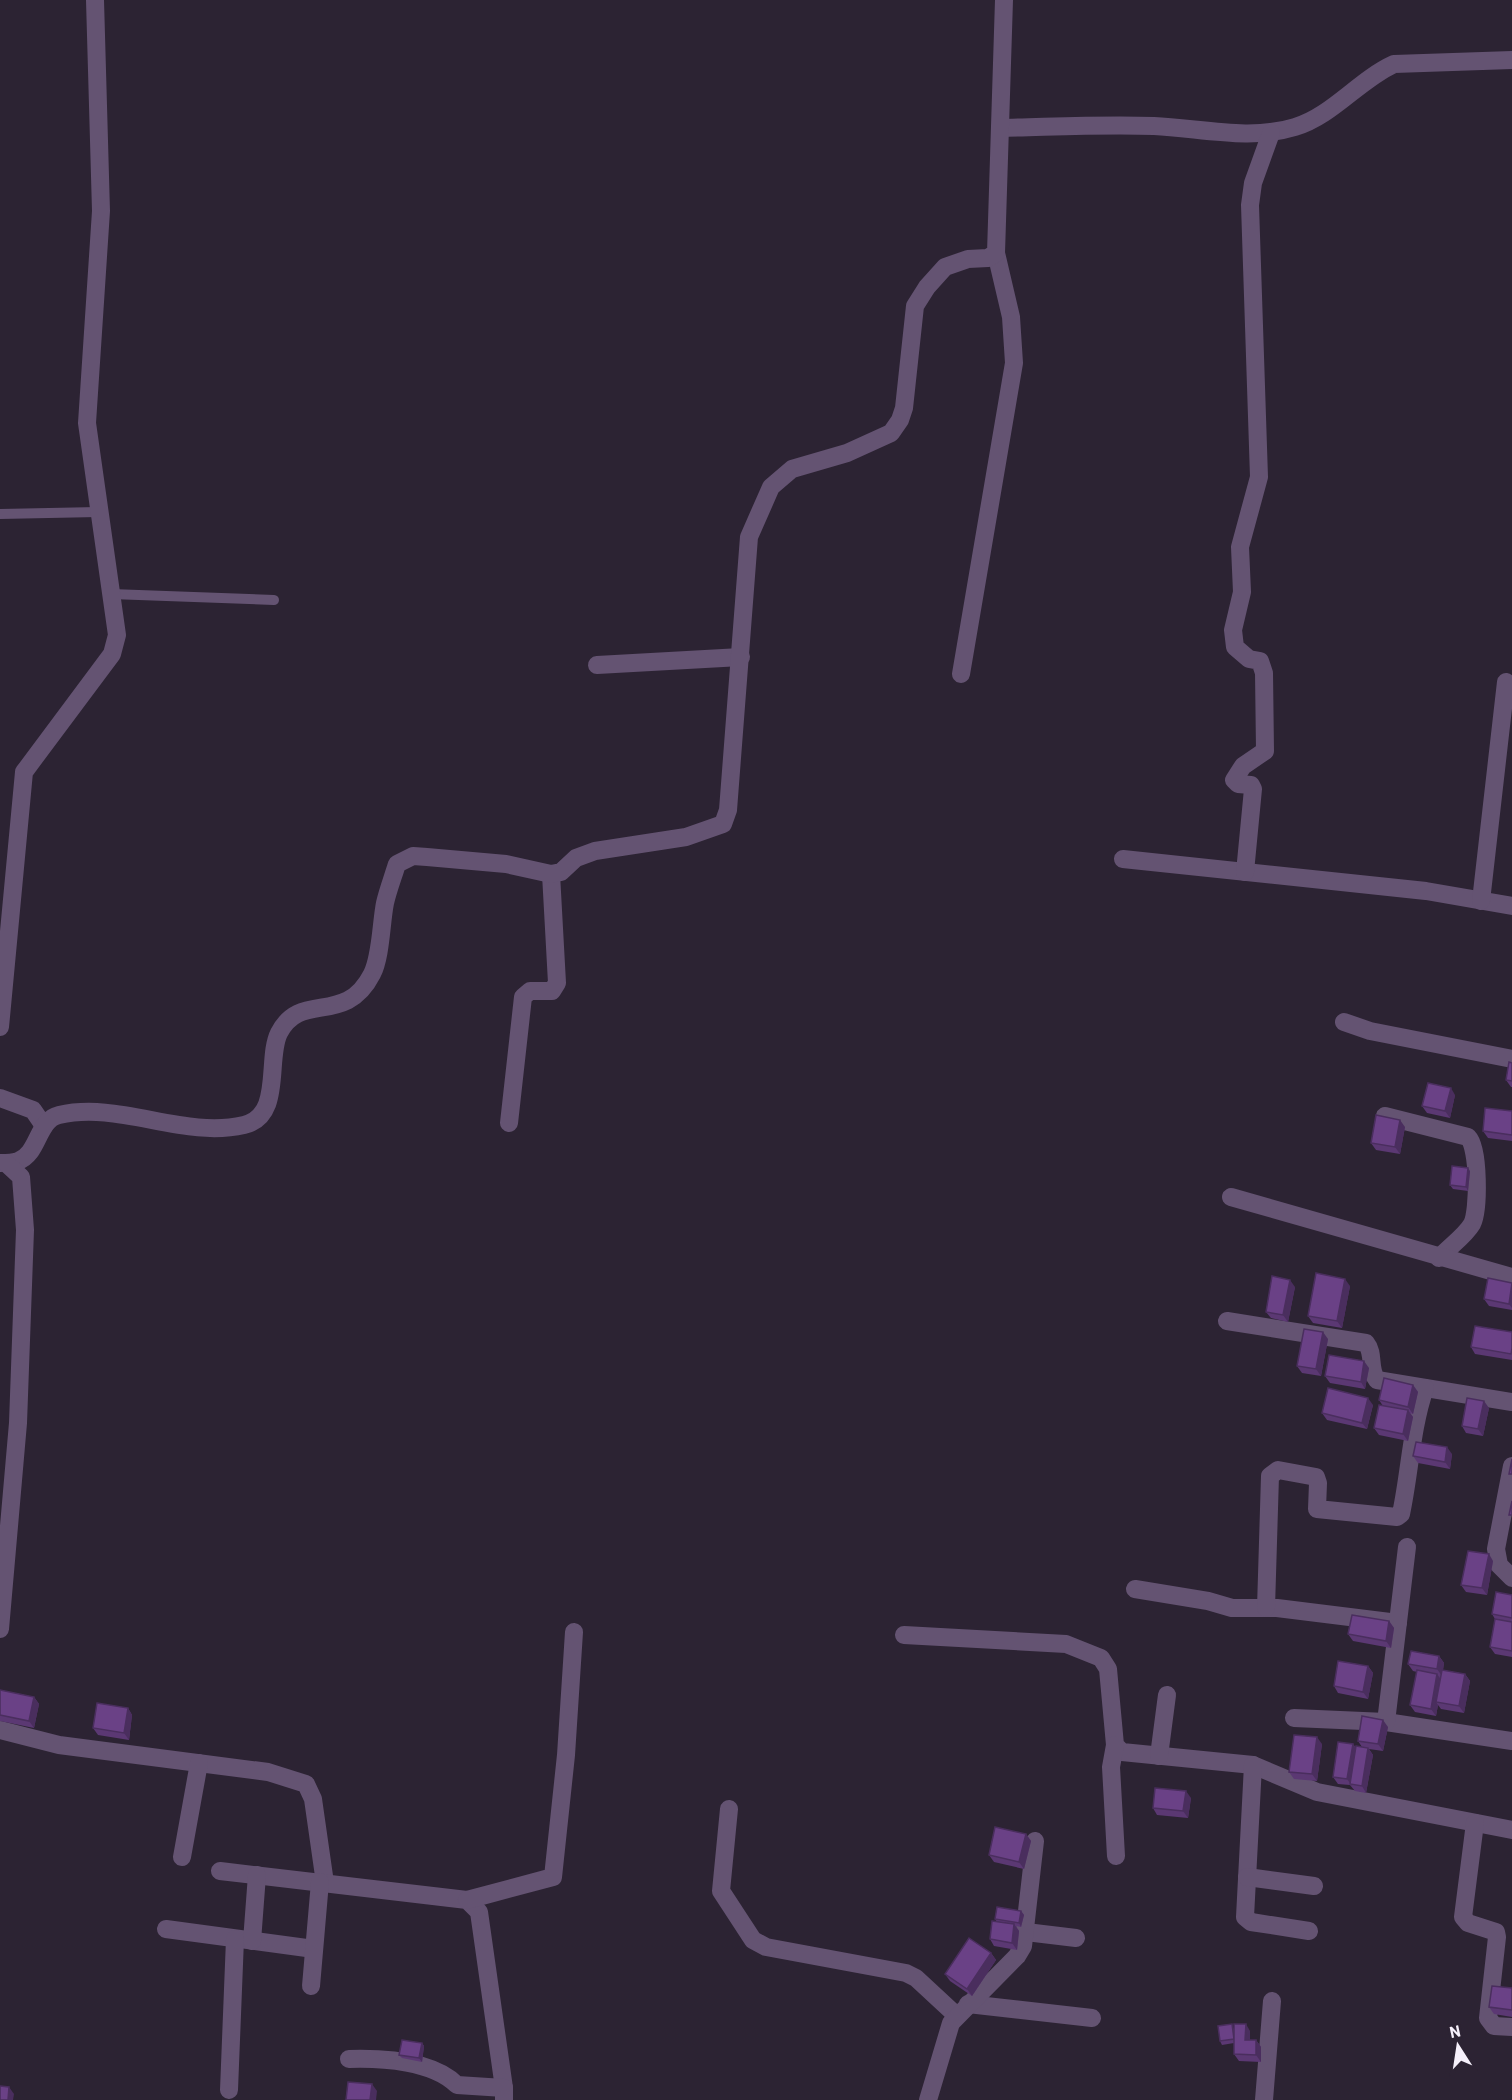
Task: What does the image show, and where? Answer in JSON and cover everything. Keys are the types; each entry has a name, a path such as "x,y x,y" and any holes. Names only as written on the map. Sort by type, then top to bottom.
{"street":[{"path":"0,1027 4,938 24,772 112,654 117,635 88,442 86,410 100,211 95,0"},
{"path":"961,674 1014,363 1011,317 996,253 1004,0"},
{"path":"1000,128 1154,126 1219,132 1271,133 1297,126 1314,117 1377,72 1394,64 1512,60"},
{"path":"1245,872 1253,789 1251,786 1238,784 1234,780 1243,766 1265,751 1264,673 1260,661 1249,659 1235,646 1233,630 1242,592 1240,547 1259,477 1250,205 1253,183 1271,133"},
{"path":"3,1163 20,1161 34,1147 44,1126 57,1115 111,1113 177,1125 246,1125 263,1112 270,1100 278,1035 288,1020 299,1011 350,1001 360,995 374,972 386,901 397,864 413,856 506,864 551,874 561,872 576,858 596,851 686,837 723,824 728,810 749,537 771,487 792,469 847,453 891,433 900,420 904,408 915,306 927,287 945,267 968,259 988,258 996,253"},
{"path":"597,664 741,657"},
{"path":"1480,901 1506,682"},
{"path":"1123,859 1426,891 1512,906"},
{"path":"509,1123 523,997 530,991 552,991 557,983 551,874"},
{"path":"1344,1022 1371,1031 1512,1059"},
{"path":"0,1098 33,1110 44,1126"},
{"path":"1385,1116 1468,1137 1473,1143 1476,1177 1474,1218 1469,1227 1439,1257"},
{"path":"0,1629 18,1424 25,1230 21,1177 3,1163"},
{"path":"1232,1197 1512,1277"},
{"path":"1227,1322 1366,1343 1371,1351 1373,1376 1377,1380 1512,1402"},
{"path":"1266,1608 1270,1476 1278,1470 1316,1477 1318,1483 1317,1509 1397,1517 1401,1514 1410,1463 1414,1421 1425,1388"},
{"path":"1512,1466 1510,1493 1496,1549 1499,1565 1512,1578"},
{"path":"1386,1722 1407,1547"},
{"path":"1134,1589 1208,1601 1232,1608 1266,1608 1398,1623"},
{"path":"220,1871 467,1900 553,1877 566,1755 574,1632"},
{"path":"904,1635 1066,1644 1101,1658 1108,1669 1115,1745 1111,1767 1116,1856"},
{"path":"1159,1756 1167,1695"},
{"path":"1294,1718 1386,1722 1512,1741"},
{"path":"0,1730 59,1745 268,1773 306,1784 314,1799 323,1883 311,1986"},
{"path":"1115,1745 1122,1752 1131,1754 1253,1765 1317,1792 1512,1830"},
{"path":"183,1857 199,1763"},
{"path":"1253,1765 1245,1917 1248,1921 1309,1931"},
{"path":"729,1809 721,1891 753,1940 766,1947 906,1973 963,2010 1092,2018"},
{"path":"1475,1823 1463,1917 1468,1923 1496,1932 1488,2018 1494,2026 1512,2027"},
{"path":"928,2100 948,2031 963,2010 1017,1956 1026,1932 1035,1841"},
{"path":"229,2090 244,1940 257,1875"},
{"path":"1247,1877 1314,1886"},
{"path":"350,2059 423,2065 446,2074 457,2085 504,2094 479,1912 467,1900"},
{"path":"166,1929 314,1949"},
{"path":"1026,1932 1076,1938"},
{"path":"1264,2100 1272,2001"}],"lane":[{"path":"0,514 98,512"},
{"path":"111,594 274,600"}],"building":[{"path":"1509,1062 1512,1063 1512,1081 1506,1080"},
{"path":"1428,1083 1451,1088 1445,1111 1422,1106"},
{"path":"1485,1108 1512,1111 1512,1135 1483,1131"},
{"path":"1376,1115 1400,1120 1395,1147 1371,1143"},
{"path":"1452,1166 1468,1168 1466,1187 1450,1185"},
{"path":"1316,1273 1345,1279 1337,1321 1308,1316"},
{"path":"1272,1276 1290,1280 1283,1315 1266,1312"},
{"path":"1488,1278 1512,1283 1509,1304 1484,1299"},
{"path":"1475,1326 1512,1332 1511,1354 1471,1347"},
{"path":"1304,1329 1323,1332 1316,1369 1297,1366"},
{"path":"1329,1355 1364,1361 1361,1382 1325,1376"},
{"path":"1384,1378 1413,1385 1408,1407 1379,1400"},
{"path":"1328,1388 1368,1398 1362,1423 1322,1413"},
{"path":"1467,1398 1484,1401 1478,1429 1462,1426"},
{"path":"1379,1405 1408,1410 1403,1434 1374,1428"},
{"path":"1416,1442 1447,1447 1445,1462 1413,1456"},
{"path":"1468,1551 1489,1554 1482,1588 1461,1585"},
{"path":"1496,1592 1512,1595 1512,1618 1492,1614"},
{"path":"1352,1615 1389,1621 1386,1641 1348,1634"},
{"path":"1495,1619 1512,1622 1512,1651 1490,1647"},
{"path":"1411,1651 1439,1656 1437,1669 1408,1664"},
{"path":"1338,1661 1368,1666 1363,1692 1334,1686"},
{"path":"1417,1670 1437,1674 1431,1709 1410,1705"},
{"path":"1442,1670 1465,1674 1459,1706 1436,1702"},
{"path":"0,1690 34,1697 29,1721 0,1715"},
{"path":"97,1703 128,1708 124,1733 93,1728"},
{"path":"1362,1716 1383,1720 1378,1744 1358,1741"},
{"path":"1294,1735 1317,1737 1312,1774 1289,1772"},
{"path":"1338,1742 1353,1744 1347,1779 1333,1777"},
{"path":"1356,1746 1368,1748 1362,1786 1350,1784"},
{"path":"1155,1788 1186,1791 1183,1811 1153,1808"},
{"path":"995,1827 1026,1834 1019,1862 989,1855"},
{"path":"997,1907 1021,1911 1019,1923 995,1919"},
{"path":"992,1921 1014,1924 1012,1943 990,1939"},
{"path":"969,1938 991,1953 967,1989 945,1974"},
{"path":"1492,1986 1512,1988 1512,2010 1489,2007"},
{"path":"1232,2024 1234,2039 1220,2041 1218,2026"},
{"path":"1234,2024 1246,2024 1245,2040 1256,2040 1256,2055 1234,2054"},
{"path":"402,2040 422,2043 419,2058 399,2055"},
{"path":"348,2082 372,2084 370,2100 346,2100"},
{"path":"0,2086 9,2087 8,2100 0,2100"}]}
